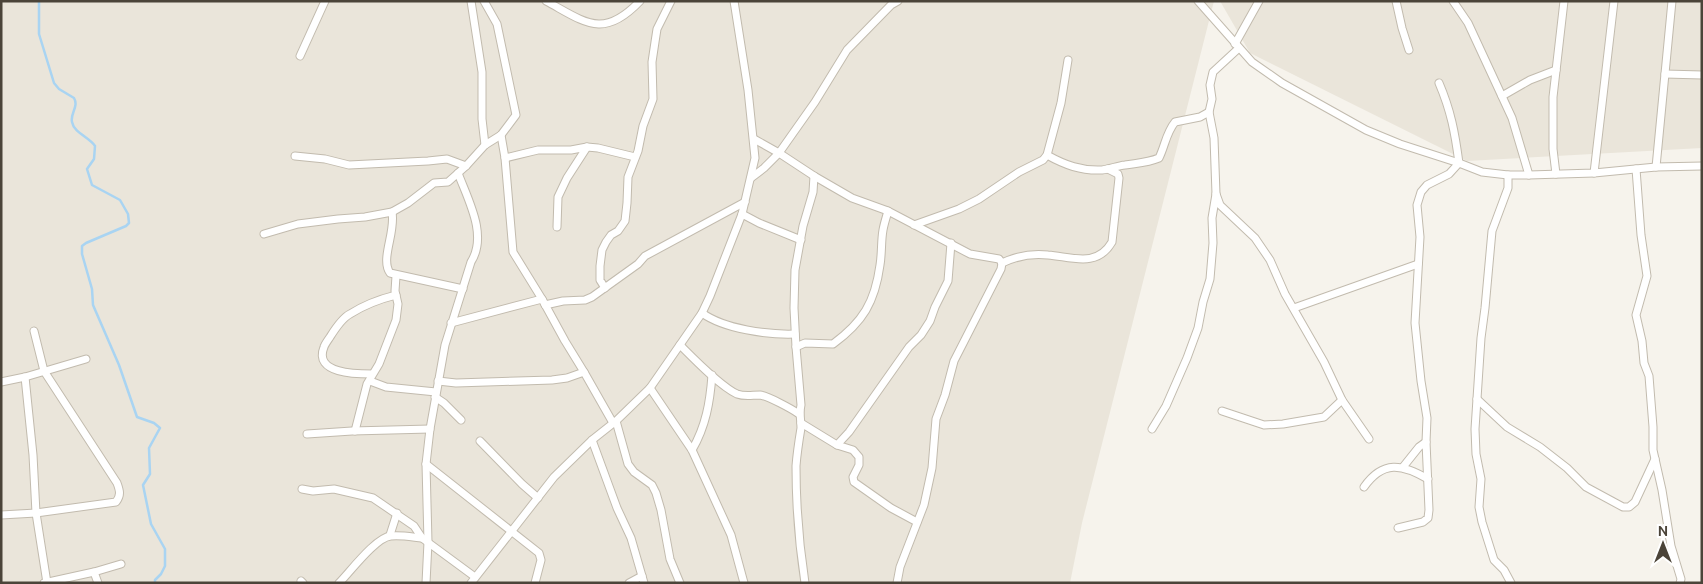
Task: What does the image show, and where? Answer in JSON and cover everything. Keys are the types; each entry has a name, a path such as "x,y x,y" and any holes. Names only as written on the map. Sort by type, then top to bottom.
{"street":[{"path":"300,56 325,1"},
{"path":"471,1 482,72 482,119 485,145"},
{"path":"264,234 298,224 338,218 365,217 392,212 408,203 434,183 448,182 485,145 501,134 516,115 497,24 484,1"},
{"path":"546,1 575,18 592,25 605,24 620,18 640,1"},
{"path":"605,288 600,280 602,250 611,235 618,232 625,221 628,177 636,157 643,126 654,99 652,62 657,29 671,1"},
{"path":"302,489 313,491 334,489 373,498 414,526 425,540 473,580 554,477 650,388 702,313 742,214 751,178 755,158 754,139 734,1"},
{"path":"751,178 764,168 779,152 815,102 847,50 898,1"},
{"path":"1198,1 1252,62 1282,83 1366,130 1400,144 1459,162 1482,172 1529,175 1702,166"},
{"path":"1152,429 1166,406 1198,328 1202,302 1210,279 1214,243 1212,218 1216,194 1214,138 1209,112 1212,99 1210,86 1213,72 1237,46 1259,1"},
{"path":"1396,1 1409,50"},
{"path":"1453,1 1468,23 1512,118 1529,175"},
{"path":"1556,174 1552,127 1553,97 1564,1"},
{"path":"1594,173 1614,1"},
{"path":"1656,167 1672,1"},
{"path":"914,225 959,209 979,199 1005,181 1043,160 1047,155 1060,103 1068,60"},
{"path":"1502,96 1530,80 1556,70"},
{"path":"1665,74 1702,75"},
{"path":"1398,528 1423,522 1428,518 1427,418 1415,323 1420,237 1417,205 1421,192 1427,185 1449,174 1459,162 1449,105 1439,83"},
{"path":"1047,155 1060,162 1084,170 1108,169 1147,163 1159,158 1166,136 1175,122 1200,117 1209,112"},
{"path":"501,134 505,158 513,252 614,422 628,464 634,472 652,485 661,510 670,559 680,583"},
{"path":"754,139 779,152 814,176 852,198 888,212 970,254 999,259 1002,263"},
{"path":"505,158 538,150 587,148 604,149 636,157"},
{"path":"557,227 558,197 567,178 587,148"},
{"path":"295,156 325,159 349,165 428,162 447,159 466,166"},
{"path":"1002,263 1022,255 1049,255 1089,259 1107,250 1112,242 1119,178 1118,174 1108,169"},
{"path":"1636,169 1641,236 1647,276 1636,316 1642,341 1644,363 1649,376 1653,450 1671,546 1681,578 1680,583"},
{"path":"426,583 426,464 430,429 445,345 471,262 475,255 477,229 458,173"},
{"path":"1508,175 1508,188 1492,231 1481,338 1475,429 1476,454 1481,479 1479,507 1482,522 1494,560 1504,570 1511,583"},
{"path":"806,583 799,542 797,505 796,465 801,405 794,308 795,270 803,226 813,192 814,176"},
{"path":"1216,194 1220,205 1255,238 1275,270 1285,294 1324,362 1342,400 1370,439"},
{"path":"452,323 544,302 585,300 638,264 645,256 745,202"},
{"path":"392,212 394,227 386,261 387,270 396,276 463,288"},
{"path":"796,347 805,343 833,344 855,326 864,314 870,305 878,278 881,264 883,230 888,212"},
{"path":"742,214 758,223 801,240"},
{"path":"837,445 849,432 909,347 921,335 930,321 948,281 951,243"},
{"path":"897,583 900,567 924,505 932,468 936,419 954,361 1001,269 1002,263"},
{"path":"1294,308 1418,264"},
{"path":"355,430 367,384 379,364 396,320 398,304 396,276"},
{"path":"396,295 383,298 348,314 323,348 326,364 335,370 371,378 386,387 436,394 461,420"},
{"path":"702,313 717,322 756,331 795,334"},
{"path":"1,515 116,502 120,497 117,483 44,371 34,331"},
{"path":"680,345 726,388 738,394 751,397 760,395 769,398 799,414"},
{"path":"1,382 86,359"},
{"path":"438,381 456,383 552,380 567,378 584,372"},
{"path":"692,450 700,437 710,404 712,375"},
{"path":"25,377 33,454 36,512 46,583 121,564"},
{"path":"650,388 692,450 731,535 744,583"},
{"path":"1477,399 1507,427 1540,447 1567,468 1586,487 1614,504 1629,507 1635,502 1655,459"},
{"path":"1222,411 1264,425 1283,424 1324,417 1342,400"},
{"path":"801,423 837,445 853,450 860,457 859,465 853,477 854,482 890,508 917,522"},
{"path":"307,434 355,430 430,429"},
{"path":"592,440 617,508 631,538 643,580 630,583"},
{"path":"480,441 538,498"},
{"path":"1403,467 1419,447 1426,442"},
{"path":"426,464 540,556 541,560 535,583"},
{"path":"1364,487 1370,478 1382,469 1403,467 1415,471 1428,479"},
{"path":"390,536 396,513"},
{"path":"339,583 381,539 390,536 425,540"},
{"path":"94,572 98,583"}],"shaded area":[{"path":"1,1 1214,1 1082,523 1070,583 1,583"},
{"path":"1220,1 1702,1 1702,148 1467,161 1250,53"}],"waterway":[{"path":"39,1 39,34 54,83 59,89 74,98 76,104 72,119 73,126 95,146 94,159 87,169 92,185 120,200 128,214 129,223 126,226 86,243 82,246 82,254 92,289 93,305 119,365 137,417 154,423 160,428 149,448 150,474 143,485 151,524 165,549 165,566 155,580 155,583"}]}
